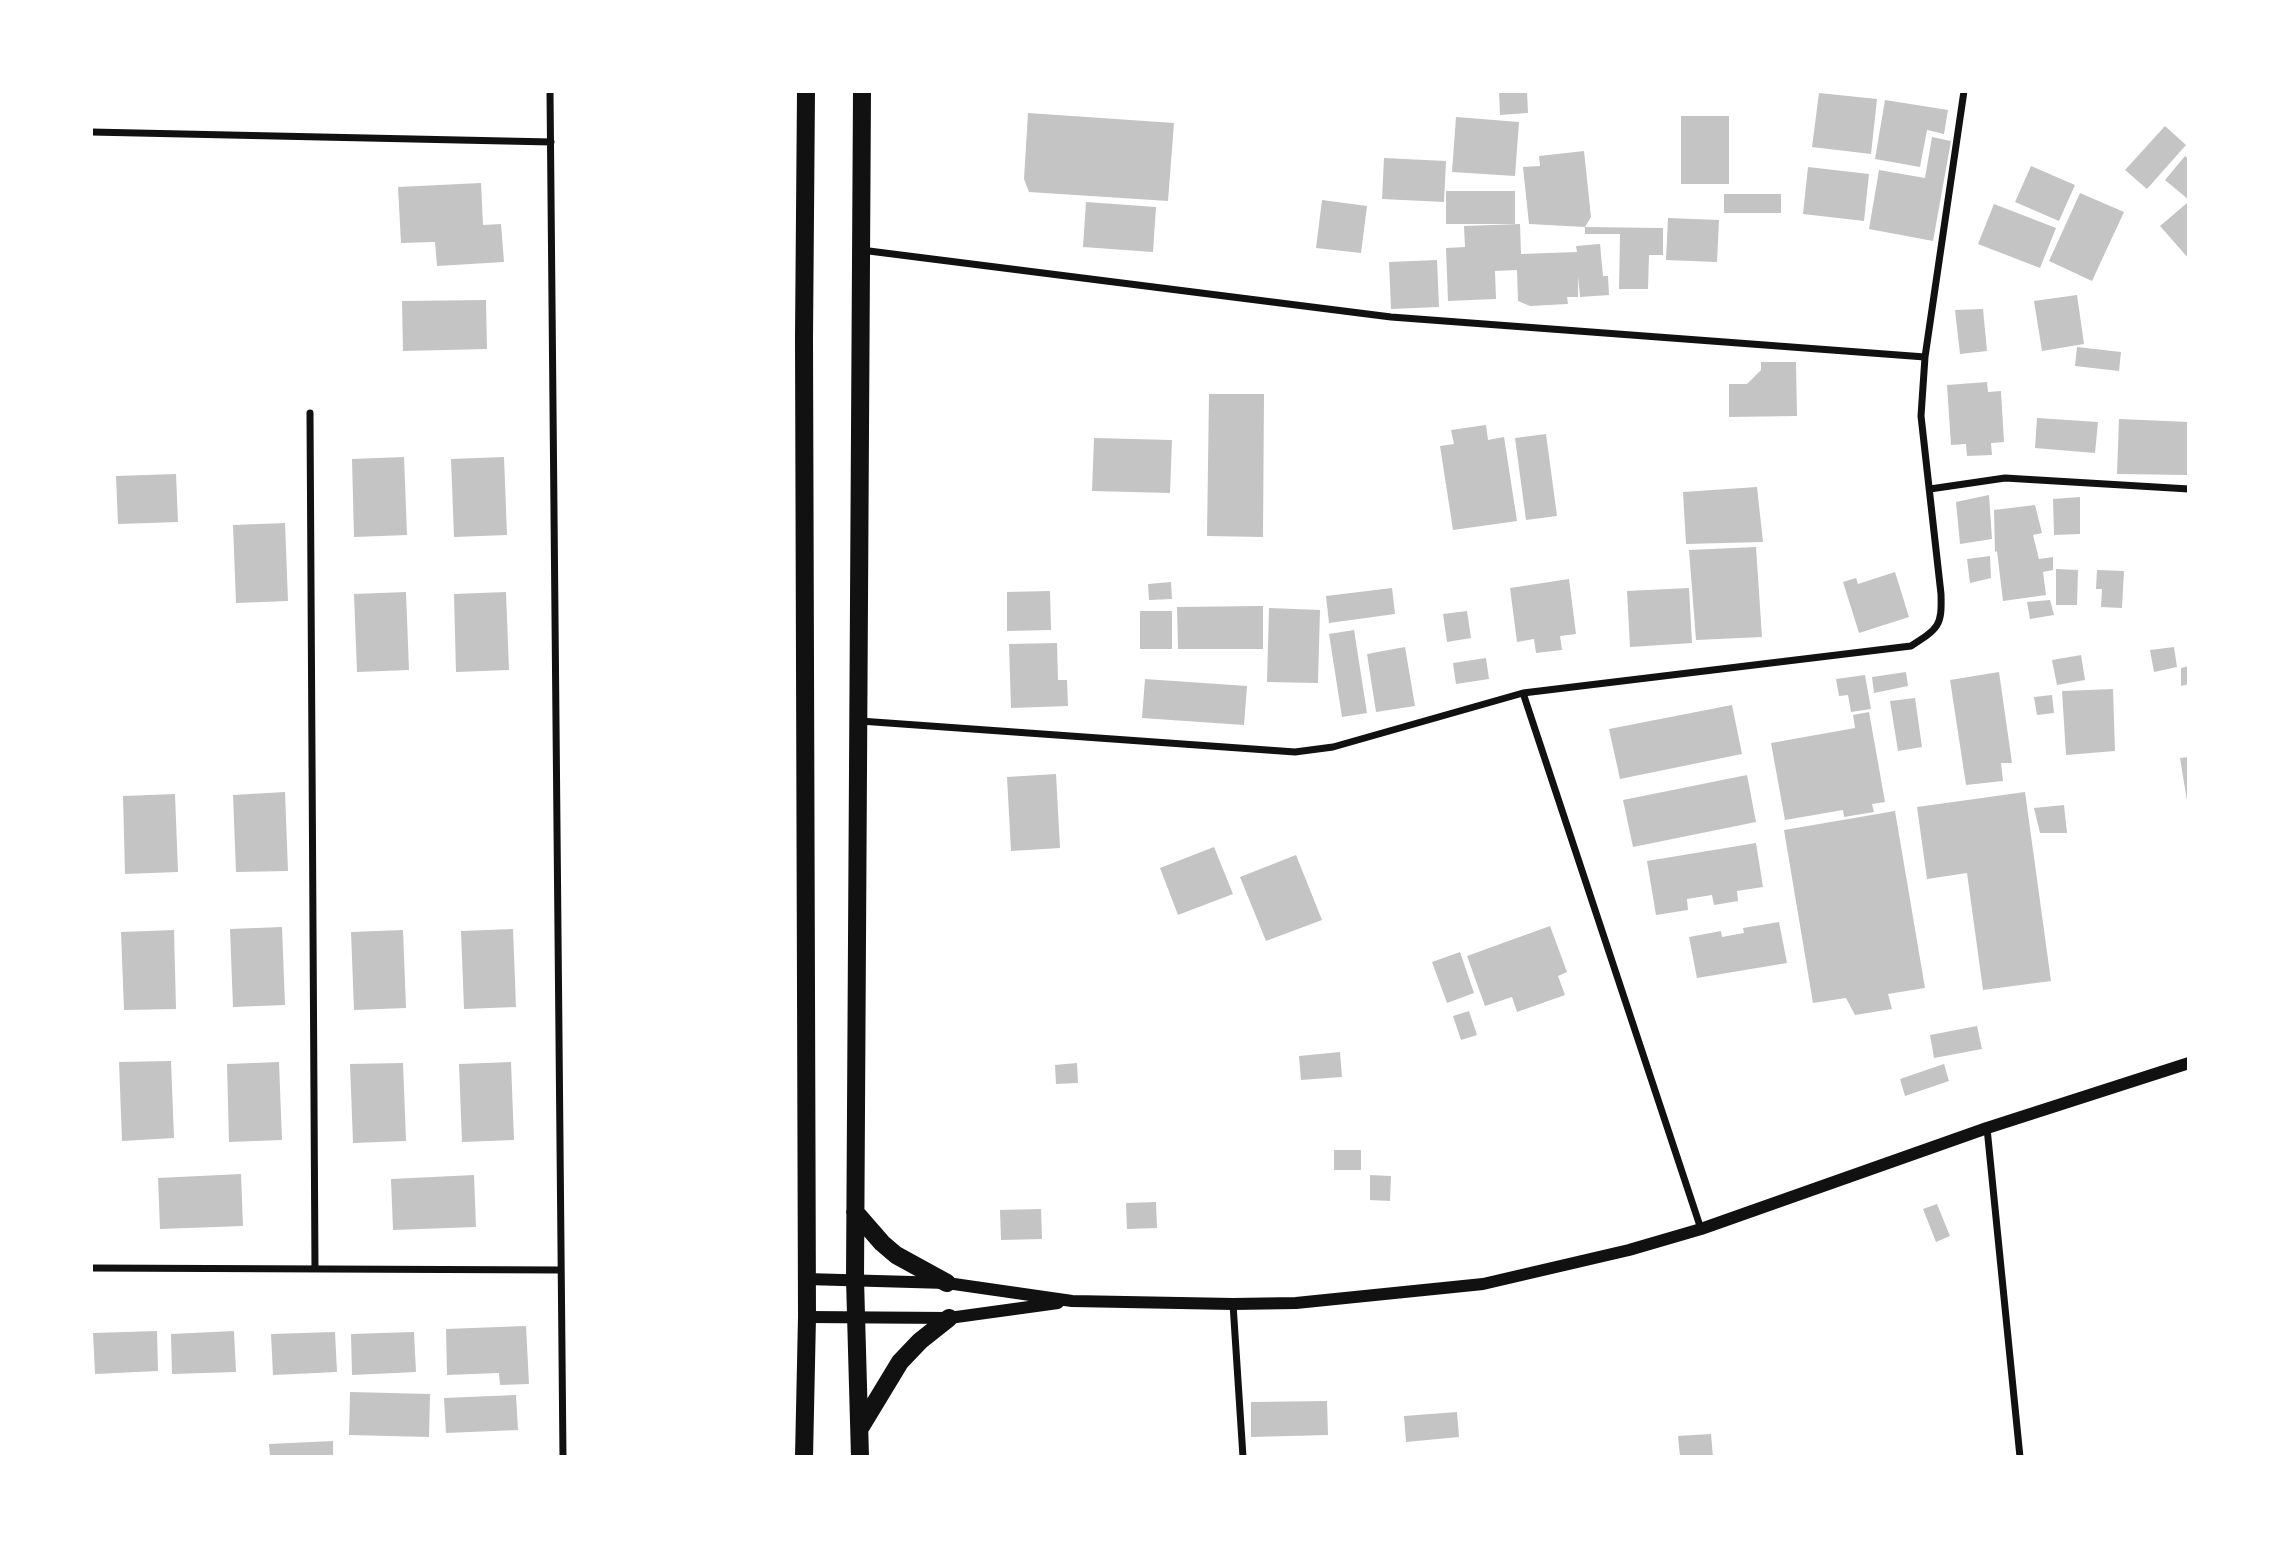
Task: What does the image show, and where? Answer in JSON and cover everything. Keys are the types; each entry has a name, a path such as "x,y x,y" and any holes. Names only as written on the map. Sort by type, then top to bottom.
{"main road":[{"path":"804,1457 807,1317 804,337 806,91"},
{"path":"860,1457 855,1212 862,91"},
{"path":"855,1212 896,1255 947,1283"},
{"path":"860,1428 900,1362 948,1318"}],"street":[{"path":"550,91 563,1457"},
{"path":"859,720 1295,752 1334,747 1523,693 1912,646 1930,634 1942,618 1921,416 1925,357 1964,91"},
{"path":"91,132 551,142"},
{"path":"861,250 1391,317 1925,357"},
{"path":"310,413 315,1269"},
{"path":"1930,489 2005,478 2189,489"},
{"path":"1523,693 1701,1229"},
{"path":"806,1279 947,1283 1072,1301 1233,1304 1296,1303 1483,1284 1629,1250 1701,1229 1987,1128 2189,1063"},
{"path":"1987,1128 2020,1457"},
{"path":"91,1268 561,1270"},
{"path":"807,1317 948,1318 1072,1301"},
{"path":"1233,1304 1243,1457"}],"building":[{"path":"1499,91 1527,91 1528,113 1500,115"},
{"path":"1819,93 1877,99 1871,154 1812,147"},
{"path":"1885,100 1948,110 1944,134 1927,130 1920,167 1875,159"},
{"path":"1028,113 1174,123 1168,201 1029,192 1024,179"},
{"path":"1681,116 1729,116 1729,184 1681,184"},
{"path":"1456,117 1519,122 1515,176 1452,172"},
{"path":"2165,126 2186,145 2147,189 2125,170"},
{"path":"1932,137 1951,141 1933,241 1869,229 1879,170 1925,178"},
{"path":"1584,151 1591,217 1585,227 1529,224 1523,167 1540,166 1539,156"},
{"path":"2185,156 2189,159 2189,200 2165,180"},
{"path":"1384,158 1446,161 1444,202 1382,199"},
{"path":"2031,166 2075,185 2059,221 2015,202"},
{"path":"1808,167 1869,174 1864,221 1803,214"},
{"path":"481,183 483,225 501,224 504,262 437,266 435,242 401,243 398,187"},
{"path":"1446,191 1515,191 1515,224 1446,224"},
{"path":"2080,193 2124,212 2092,281 2049,261"},
{"path":"1724,194 1781,194 1781,213 1724,213"},
{"path":"1322,200 1367,206 1361,253 1316,248"},
{"path":"1086,202 1156,207 1153,252 1083,247"},
{"path":"2187,203 2189,205 2189,259 2160,226"},
{"path":"1994,204 2056,228 2040,268 1978,244"},
{"path":"1668,218 1719,220 1717,262 1666,260"},
{"path":"1520,224 1521,254 1577,252 1576,246 1600,244 1603,276 1608,276 1609,295 1580,297 1578,276 1578,297 1567,297 1568,304 1530,306 1518,301 1517,270 1495,271 1496,299 1448,301 1446,248 1465,247 1464,226"},
{"path":"1585,227 1663,228 1663,255 1649,255 1648,289 1619,289 1620,234 1585,234"},
{"path":"1437,260 1439,307 1391,309 1389,262"},
{"path":"2077,295 2084,344 2042,351 2034,301"},
{"path":"486,300 487,349 403,351 402,301"},
{"path":"1983,309 1987,351 1960,354 1955,310"},
{"path":"2077,347 2121,352 2119,371 2075,366"},
{"path":"1761,362 1796,362 1797,416 1729,417 1729,384 1747,384 1761,370"},
{"path":"1987,382 1988,392 2001,391 2004,442 1991,443 1992,455 1967,456 1966,444 1951,445 1947,385"},
{"path":"1209,394 1264,394 1263,537 1207,536"},
{"path":"2037,418 2098,422 2095,453 2035,448"},
{"path":"2119,419 2189,422 2189,475 2117,474"},
{"path":"1486,425 1488,440 1504,437 1517,521 1453,530 1440,446 1454,444 1451,430"},
{"path":"1546,434 1557,516 1526,520 1515,438"},
{"path":"1094,438 1172,440 1170,493 1092,491"},
{"path":"404,457 407,535 354,537 352,459"},
{"path":"504,457 507,535 454,537 451,459"},
{"path":"176,474 178,522 118,524 116,476"},
{"path":"1757,487 1763,542 1686,544 1683,492"},
{"path":"1989,495 1992,539 1960,544 1956,502"},
{"path":"2080,497 2080,534 2054,535 2053,499"},
{"path":"2035,505 2042,533 2033,535 2039,559 2053,557 2053,570 2043,572 2046,595 2003,601 1997,551 1995,552 1994,510"},
{"path":"285,523 288,601 236,603 233,525"},
{"path":"1756,547 1762,637 1696,640 1689,550"},
{"path":"1990,556 1991,578 1970,583 1967,559"},
{"path":"2056,569 2078,570 2077,605 2056,605"},
{"path":"2097,570 2124,571 2122,608 2101,607 2102,589 2096,589"},
{"path":"1895,572 1909,617 1859,633 1843,582 1856,578 1858,584"},
{"path":"1569,579 1576,634 1560,636 1562,650 1536,653 1534,639 1517,642 1510,588"},
{"path":"1171,582 1172,599 1149,600 1148,584"},
{"path":"1392,588 1395,614 1329,623 1326,596"},
{"path":"1689,588 1692,643 1630,647 1627,591"},
{"path":"1050,591 1051,630 1007,631 1007,592"},
{"path":"406,592 409,670 357,672 354,594"},
{"path":"506,592 509,670 456,672 454,594"},
{"path":"2050,600 2054,615 2030,619 2027,602"},
{"path":"1263,606 1263,649 1178,649 1177,607"},
{"path":"1269,608 1320,610 1318,683 1267,682"},
{"path":"1140,611 1172,611 1172,649 1140,649"},
{"path":"1467,611 1471,638 1447,642 1443,614"},
{"path":"1354,630 1367,713 1342,717 1329,634"},
{"path":"1057,643 1058,680 1067,680 1068,706 1011,708 1009,644"},
{"path":"1405,647 1415,706 1376,712 1367,654"},
{"path":"2174,647 2177,667 2154,672 2150,650"},
{"path":"2081,655 2085,680 2057,685 2052,660"},
{"path":"1486,658 1489,679 1456,684 1453,663"},
{"path":"2189,666 2189,684 2181,686 2181,668"},
{"path":"1906,672 1908,686 1874,693 1872,677"},
{"path":"1999,672 2012,763 2001,763 2003,781 1966,785 1950,680"},
{"path":"1865,675 1871,709 1851,712 1848,695 1839,696 1836,679"},
{"path":"1145,679 1247,686 1244,725 1142,718"},
{"path":"2113,689 2115,751 2066,755 2062,691"},
{"path":"2052,695 2054,713 2037,715 2034,697"},
{"path":"1915,698 1922,747 1898,751 1890,701"},
{"path":"1732,705 1742,754 1620,779 1609,729"},
{"path":"1869,712 1885,802 1872,804 1874,812 1844,817 1843,810 1785,820 1771,743 1855,728 1853,715"},
{"path":"2189,757 2189,807 2188,807 2180,758"},
{"path":"1056,774 1060,848 1011,851 1007,777"},
{"path":"1747,775 1756,822 1633,847 1623,800"},
{"path":"285,792 288,871 236,872 233,795"},
{"path":"2025,792 2051,981 1983,990 1967,873 1927,879 1917,807"},
{"path":"175,794 178,872 125,874 123,796"},
{"path":"2064,805 2067,833 2040,833 2034,808"},
{"path":"1895,811 1925,988 1888,994 1892,1009 1855,1015 1846,998 1813,1003 1784,830"},
{"path":"1756,843 1763,887 1737,891 1738,901 1714,905 1712,895 1687,899 1688,910 1656,915 1647,861"},
{"path":"1214,847 1233,894 1178,915 1160,868"},
{"path":"1296,855 1322,920 1266,941 1240,877"},
{"path":"1779,922 1787,963 1697,978 1689,937 1721,931 1722,937 1744,933 1743,928"},
{"path":"1550,926 1567,972 1558,976 1565,995 1517,1012 1512,997 1485,1006 1467,956"},
{"path":"282,927 285,1005 233,1007 230,929"},
{"path":"513,929 516,1007 464,1009 461,931"},
{"path":"174,930 176,1009 124,1010 121,932"},
{"path":"403,930 406,1008 354,1010 351,932"},
{"path":"1460,952 1474,993 1447,1003 1432,962"},
{"path":"1469,1011 1477,1035 1461,1040 1453,1016"},
{"path":"1977,1026 1982,1049 1934,1058 1930,1035"},
{"path":"1340,1052 1342,1077 1301,1080 1299,1056"},
{"path":"171,1061 174,1138 122,1141 119,1062"},
{"path":"279,1062 282,1140 229,1142 227,1064"},
{"path":"511,1062 514,1140 462,1142 459,1064"},
{"path":"403,1063 406,1141 353,1143 350,1064"},
{"path":"1077,1063 1078,1083 1056,1084 1055,1065"},
{"path":"1944,1064 1949,1081 1905,1096 1900,1079"},
{"path":"1334,1150 1361,1150 1361,1170 1334,1170"},
{"path":"241,1174 243,1226 160,1229 158,1178"},
{"path":"474,1175 476,1227 393,1230 391,1179"},
{"path":"1370,1175 1391,1176 1390,1201 1370,1200"},
{"path":"1156,1202 1157,1228 1127,1229 1126,1203"},
{"path":"1937,1204 1950,1236 1936,1242 1923,1209"},
{"path":"1041,1209 1042,1239 1001,1240 1000,1210"},
{"path":"526,1326 529,1384 500,1385 499,1373 447,1375 446,1329"},
{"path":"157,1331 158,1371 95,1374 93,1333"},
{"path":"234,1331 236,1372 172,1374 171,1334"},
{"path":"335,1332 337,1372 273,1375 271,1334"},
{"path":"414,1332 416,1372 352,1375 351,1334"},
{"path":"350,1392 430,1394 429,1437 349,1435"},
{"path":"516,1395 518,1430 446,1433 444,1398"},
{"path":"1327,1401 1328,1435 1251,1437 1251,1402"},
{"path":"1457,1412 1459,1437 1406,1442 1404,1416"},
{"path":"1711,1434 1713,1457 1680,1457 1678,1436"},
{"path":"333,1441 333,1457 270,1457 269,1444"}]}
